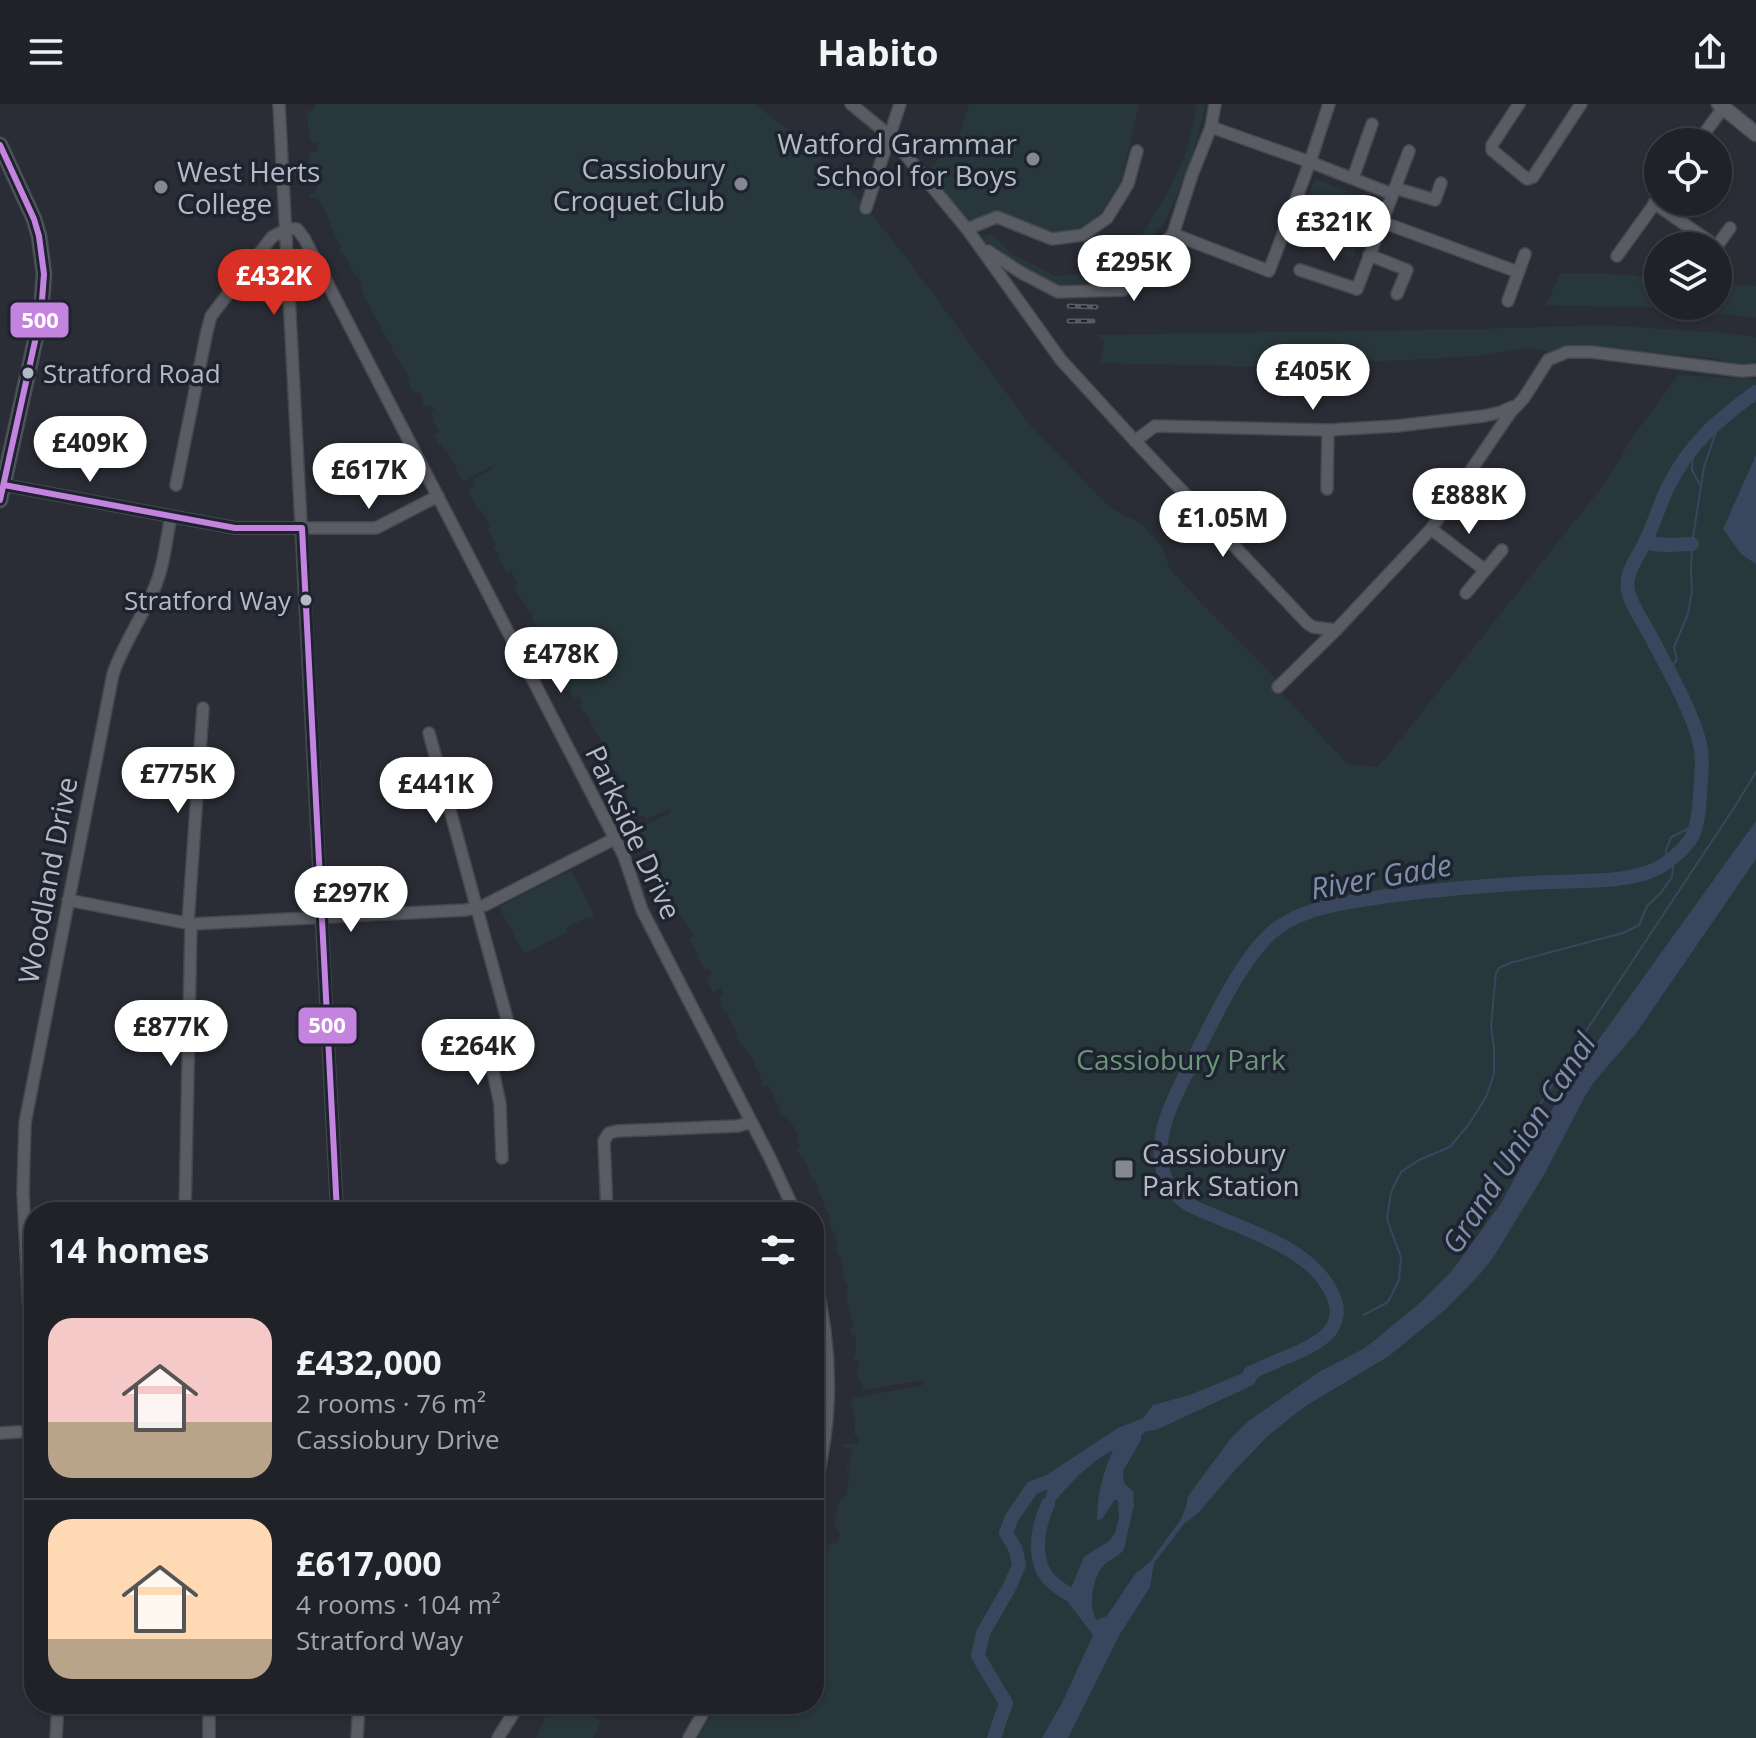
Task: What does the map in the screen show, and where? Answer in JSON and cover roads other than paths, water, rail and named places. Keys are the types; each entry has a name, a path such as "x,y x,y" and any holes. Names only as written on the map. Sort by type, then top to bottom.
{"main road":[{"path":"1720,105 1756,134"},
{"path":"0,145 34,219 44,274 41,314 0,500"}],"street":[{"path":"279,104 336,1202"},
{"path":"851,104 890,136 981,247 1061,360 1135,441 1307,623 1313,627 1336,630"},
{"path":"866,208 900,104"},
{"path":"981,247 1058,292 1123,290 1178,236 1192,175 1211,127 1215,104"},
{"path":"1178,236 1269,271 1329,104"},
{"path":"1519,104 1492,145 1492,150 1527,179 1533,177 1581,104"},
{"path":"1706,128 1720,105"},
{"path":"1353,178 1372,124"},
{"path":"1211,127 1393,191 1435,200 1441,183"},
{"path":"967,229 997,217 1052,239 1083,235 1107,218 1128,184 1137,151"},
{"path":"1300,270 1357,289 1409,151"},
{"path":"1617,256 1645,216"},
{"path":"1676,216 1698,232"},
{"path":"1382,222 1518,272"},
{"name":"Parkside Drive","path":"287,229 294,228 302,234 438,496 627,864 642,910 790,1202"},
{"path":"1727,232 1730,228"},
{"path":"176,485 211,316 269,240 287,229"},
{"path":"1508,301 1525,254"},
{"path":"1369,255 1407,270 1397,294"},
{"path":"1278,687 1431,529 1548,360 1567,352 1591,352 1742,371 1756,370"},
{"path":"1135,441 1155,426 1328,430 1484,416 1516,405"},
{"path":"1484,416 1496,435"},
{"path":"1327,489 1328,430"},
{"path":"4,485 235,528 376,528 438,496"},
{"name":"Woodland Drive","path":"24,1213 23,1142 27,1108 113,674 157,582 171,516"},
{"path":"1431,529 1485,570"},
{"path":"1466,593 1502,550"},
{"path":"1313,627 1315,651"},
{"path":"185,1202 190,924 203,708"},
{"path":"429,733 510,1030 495,1054 492,1066 500,1104 502,1158"},
{"path":"68,900 190,924 477,909 614,839"},
{"path":"607,1202 604,1147 609,1133 738,1126 751,1122"},
{"path":"824,1328 828,1398 824,1446"},
{"path":"824,1398 828,1398"},
{"path":"0,1433 24,1432"},
{"path":"56,1738 57,1714"},
{"path":"209,1714 209,1738"},
{"path":"357,1738 358,1714"},
{"path":"498,1738 513,1714"},
{"path":"689,1738 702,1714"}],"water":[{"path":"1756,455 1756,564 1741,554 1723,529"},
{"path":"1756,821 1756,859 1637,1032 1594,1082 1544,1175 1492,1259 1447,1308 1389,1356 1304,1407 1269,1435 1198,1513 1184,1524 1154,1563 1150,1587 1120,1634 1068,1738 1042,1738 1063,1701 1093,1635 1062,1590 1071,1588 1084,1557 1109,1541 1115,1533 1119,1518 1118,1501 1115,1499 1102,1519 1097,1520 1101,1484 1113,1450 1083,1472 1041,1519 1048,1487 1032,1488 1045,1476 1118,1428 1143,1418 1153,1405 1190,1395 1266,1366 1253,1385 1141,1435 1123,1471 1124,1483 1133,1491 1134,1505 1124,1549 1100,1570 1093,1592 1094,1615 1097,1620 1107,1616 1135,1574 1150,1562 1181,1519 1188,1496 1247,1422 1319,1372 1365,1348 1421,1302 1451,1272 1502,1202 1563,1089"}],"waterway":[{"name":"River Gade","path":"1250,1373 1323,1338 1335,1323 1336,1303 1322,1277 1298,1255 1190,1205 1176,1195 1166,1180 1161,1164 1163,1131 1181,1083 1211,1024 1259,945 1282,925 1311,911 1429,891 1630,877 1659,867 1690,840 1699,812 1701,747 1683,700 1632,602 1627,584 1667,489 1685,459 1716,424 1756,392"},
{"path":"1669,672 1677,659 1674,647 1688,614 1692,592 1692,544 1704,467 1721,417"},
{"path":"1693,448 1692,470 1700,485"},
{"path":"1645,542 1692,544"},
{"name":"Grand Union Canal","path":"1508,1156 1578,1043 1756,772"},
{"path":"1666,862 1671,837 1696,821"},
{"path":"1364,1315 1388,1302 1399,1280 1401,1257 1387,1219 1391,1192 1401,1172 1419,1160 1450,1147 1486,1097 1494,1074 1491,1026 1499,968 1623,933 1639,925 1647,906 1672,877 1674,857"},
{"name":"River Gade","path":"994,1738 1006,1703 978,1656 983,1633 1019,1565 1016,1550 1006,1533 1011,1519 1032,1488 1050,1481"},
{"path":"1048,1504 1039,1534 1041,1565 1052,1582 1078,1600"}],"railway":[{"path":"1069,306 1096,307"},
{"path":"1069,321 1093,321"}],"place":[{"name":"Watford Grammar School for Boys","path":"1033,159"},
{"name":"Cassiobury Croquet Club","path":"741,184"},
{"name":"West Herts College","path":"161,187"},
{"name":"Stratford Road","path":"28,373"},
{"name":"Stratford Way","path":"306,600"},
{"name":"Cassiobury Park Station","path":"1124,1169"}],"park label":[{"name":"Cassiobury Park","path":"1181,1059"}]}
